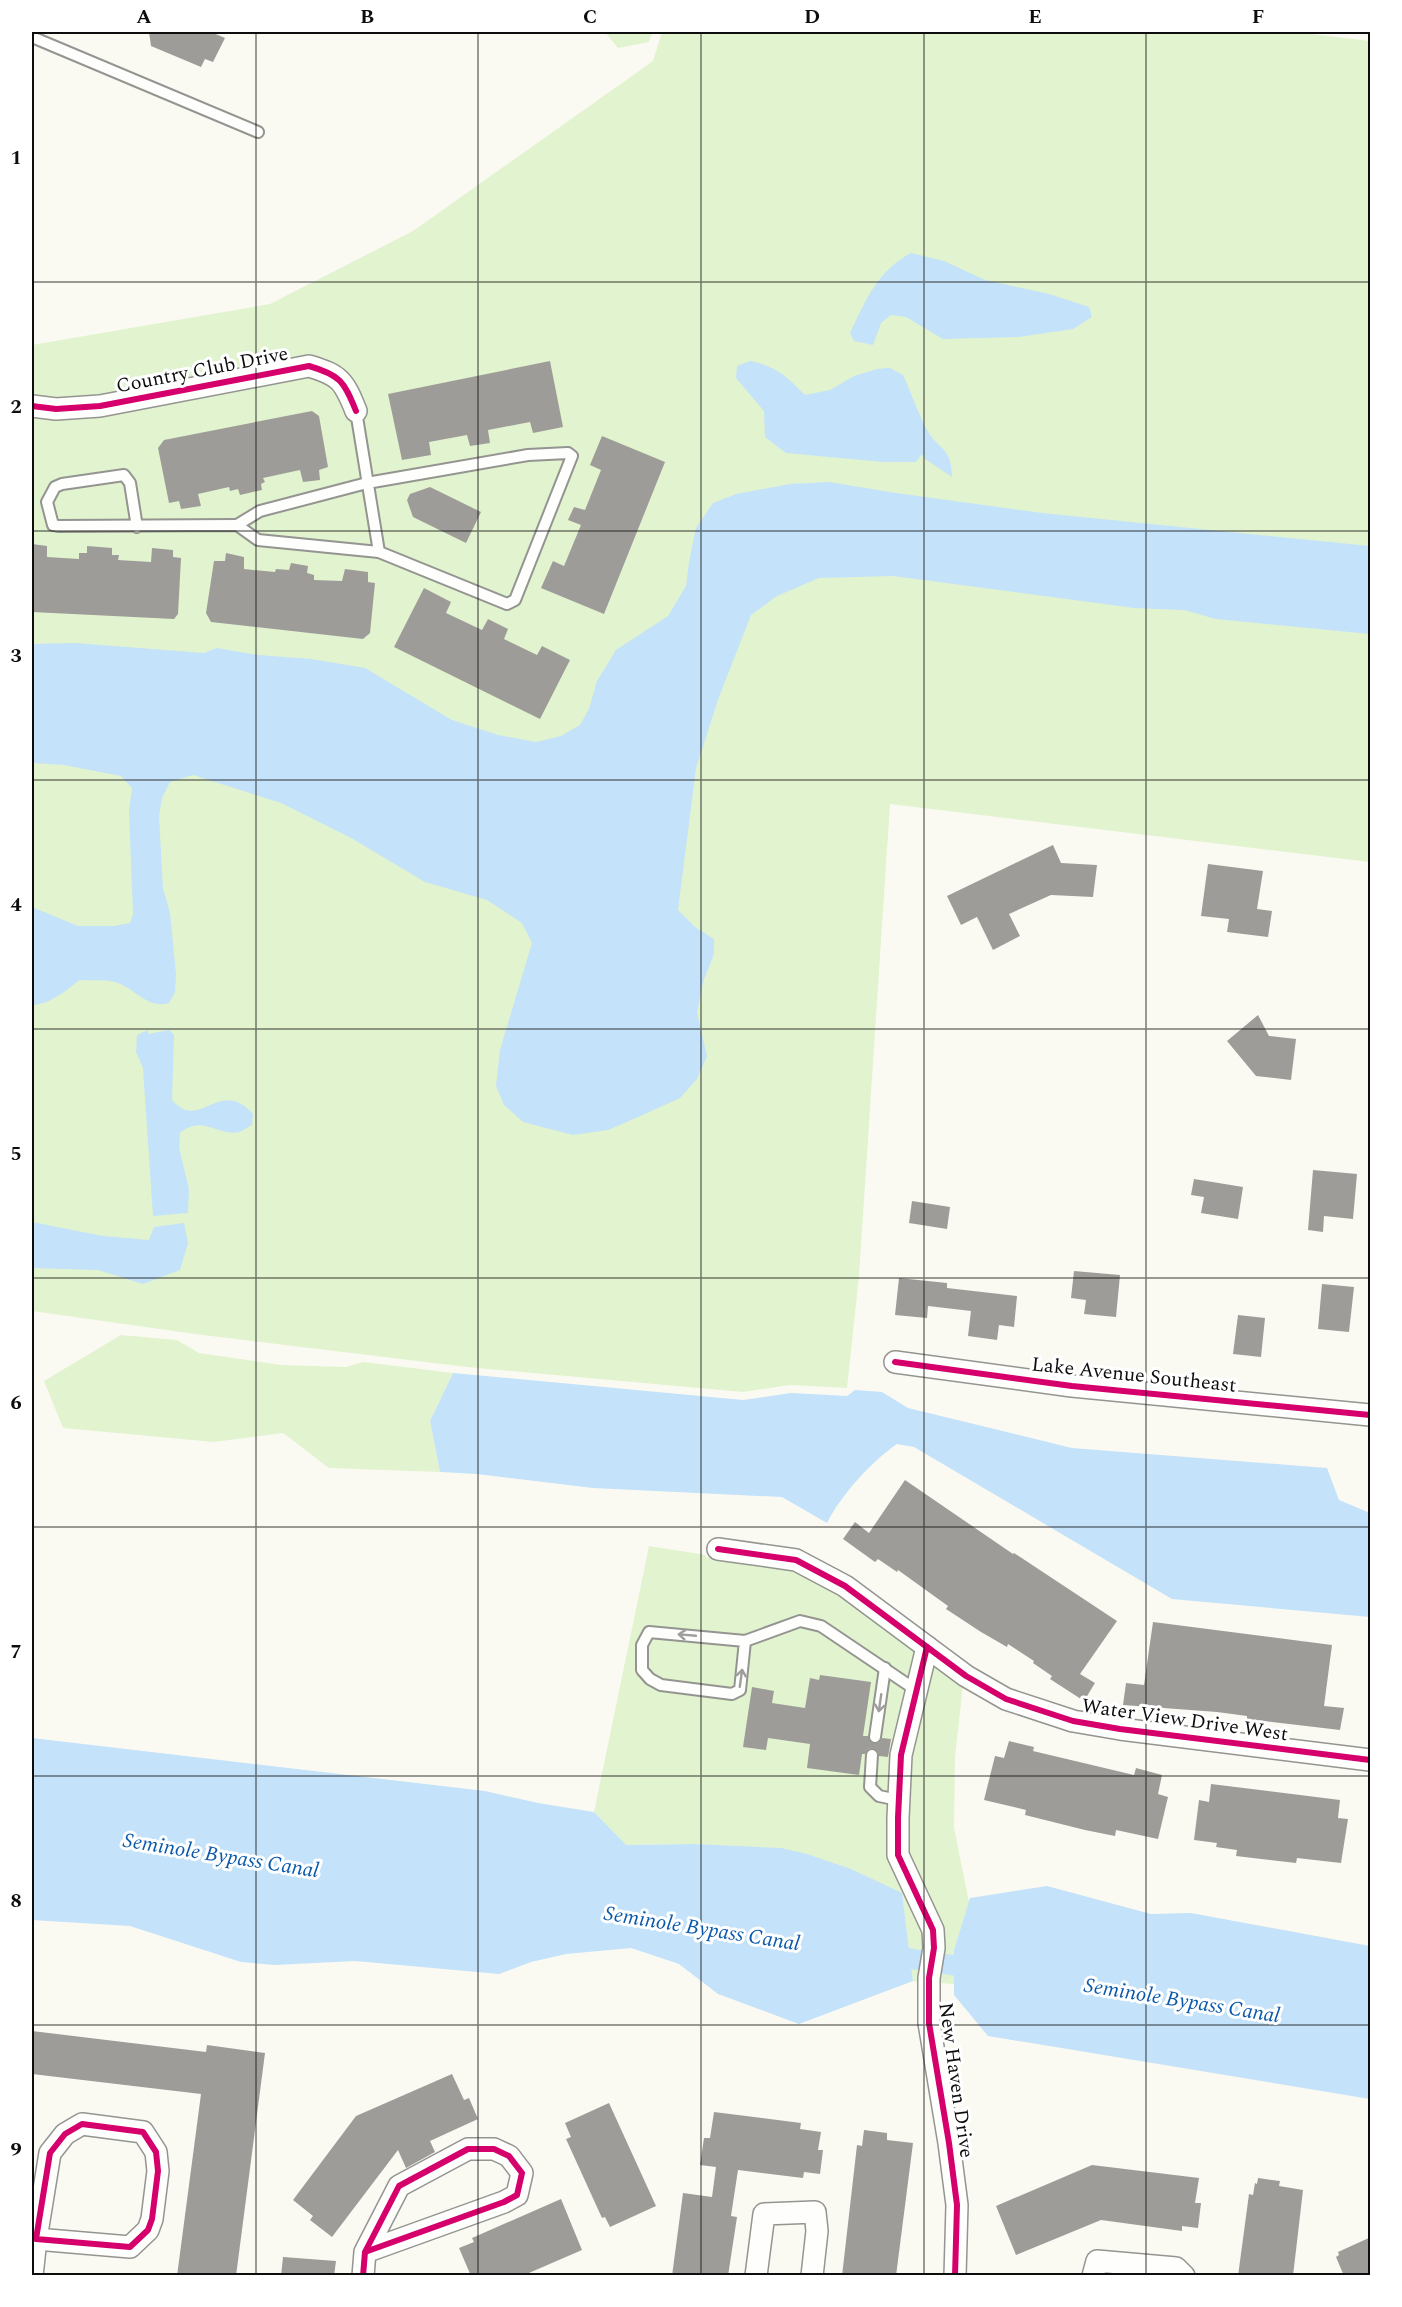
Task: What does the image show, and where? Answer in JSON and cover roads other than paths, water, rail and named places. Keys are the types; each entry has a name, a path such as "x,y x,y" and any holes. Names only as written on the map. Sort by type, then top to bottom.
{"street":[{"name":"Country Club Drive","path":"32,406 56,409 100,406 309,366 330,372 346,386 356,411"},
{"name":"Lake Avenue Southeast","path":"895,1362 1072,1386 1371,1415"},
{"name":"Water View Drive West","path":"718,1549 796,1560 844,1586 966,1676 1006,1700 1073,1721 1120,1730 1371,1760"},
{"name":"New Haven Drive","path":"927,1647 901,1755 898,1855 933,1930 929,1978 929,2023 957,2205 955,2276"},
{"path":"32,2276 36,2239 50,2153 65,2134 82,2124 144,2132 156,2152 158,2171 152,2219 148,2230 129,2247 36,2239"},
{"path":"363,2276 365,2252 399,2186 468,2149 494,2149 509,2156 522,2173 517,2195 504,2202 365,2252"},
{"path":"756,2276 764,2214 815,2212 817,2231 812,2276"},
{"path":"1093,2276 1097,2261 1106,2261 1176,2268 1184,2276"}],"lane":[{"path":"32,37 258,132"},
{"path":"356,411 380,552"},
{"path":"137,527 130,483 124,475 62,484 55,487 47,502 53,525 58,526 137,527 237,525 260,511 367,483 528,455 568,453 572,456 515,600 507,604 380,552 258,540 237,525"},
{"path":"745,1641 740,1690 732,1694 661,1685 650,1679 642,1670 642,1645 649,1632 745,1641 800,1621 821,1626 916,1690"},
{"path":"875,1737 885,1668"},
{"path":"872,1755 870,1787 879,1796 898,1800"}],"water":[{"path":"911,253 944,261 985,280 1049,294 1089,307 1092,317 1073,329 1019,337 943,339 906,317 891,315 881,323 873,345 854,341 850,333 874,287 889,268"},
{"path":"750,361 781,373 805,395 830,390 854,376 877,369 890,368 903,375 926,428 947,454 952,477 925,459 922,454 916,462 884,462 786,453 765,437 764,411 736,378 737,366"},
{"path":"829,482 1042,513 1370,546 1370,634 1216,619 1184,610 1134,608 893,576 819,578 777,596 751,615 719,697 696,768 678,910 695,927 714,939 714,954 703,982 697,1013 707,1056 697,1079 680,1098 608,1130 573,1135 523,1122 504,1105 496,1086 500,1050 532,943 522,923 487,900 425,882 351,838 281,803 193,775 170,782 162,798 159,816 163,888 170,913 176,974 175,992 169,1003 148,1001 114,982 80,980 52,1000 32,1005 32,907 78,926 114,926 130,923 133,914 129,811 132,788 121,776 64,765 32,763 32,644 75,643 204,653 217,648 365,668 452,720 498,735 536,742 561,736 580,725 589,709 597,681 616,650 668,616 686,586 696,528 713,503 736,494 790,484"},
{"path":"148,1030 148,1034 169,1030 174,1035 172,1100 182,1109 192,1111 230,1100 241,1104 253,1114 252,1125 239,1132 231,1133 196,1126 180,1133 179,1148 189,1189 188,1213 153,1216 143,1068 136,1052 137,1035"},
{"path":"32,1222 103,1236 149,1240 154,1227 184,1223 188,1243 180,1270 143,1284 98,1270 32,1268"},
{"path":"453,1373 743,1400 791,1393 847,1396 855,1390 882,1392 908,1408 1072,1448 1327,1468 1339,1500 1370,1513 1370,1617 1172,1599 914,1447 897,1444 877,1460 858,1480 840,1501 827,1523 782,1497 593,1488 477,1474 440,1472 430,1421"},
{"path":"32,1738 485,1791 594,1812 626,1845 694,1844 781,1848 807,1854 851,1869 902,1893 913,1981 799,2024 718,1994 679,1964 631,1948 566,1954 531,1962 499,1974 355,1961 275,1965 241,1962 130,1926 32,1920"},
{"path":"1047,1886 1151,1914 1191,1913 1370,1946 1370,2099 988,2036 954,1995 954,1950 970,1898"}],"waterway":[{"name":"Seminole Bypass Canal","path":"886,1955 978,1969"}]}
